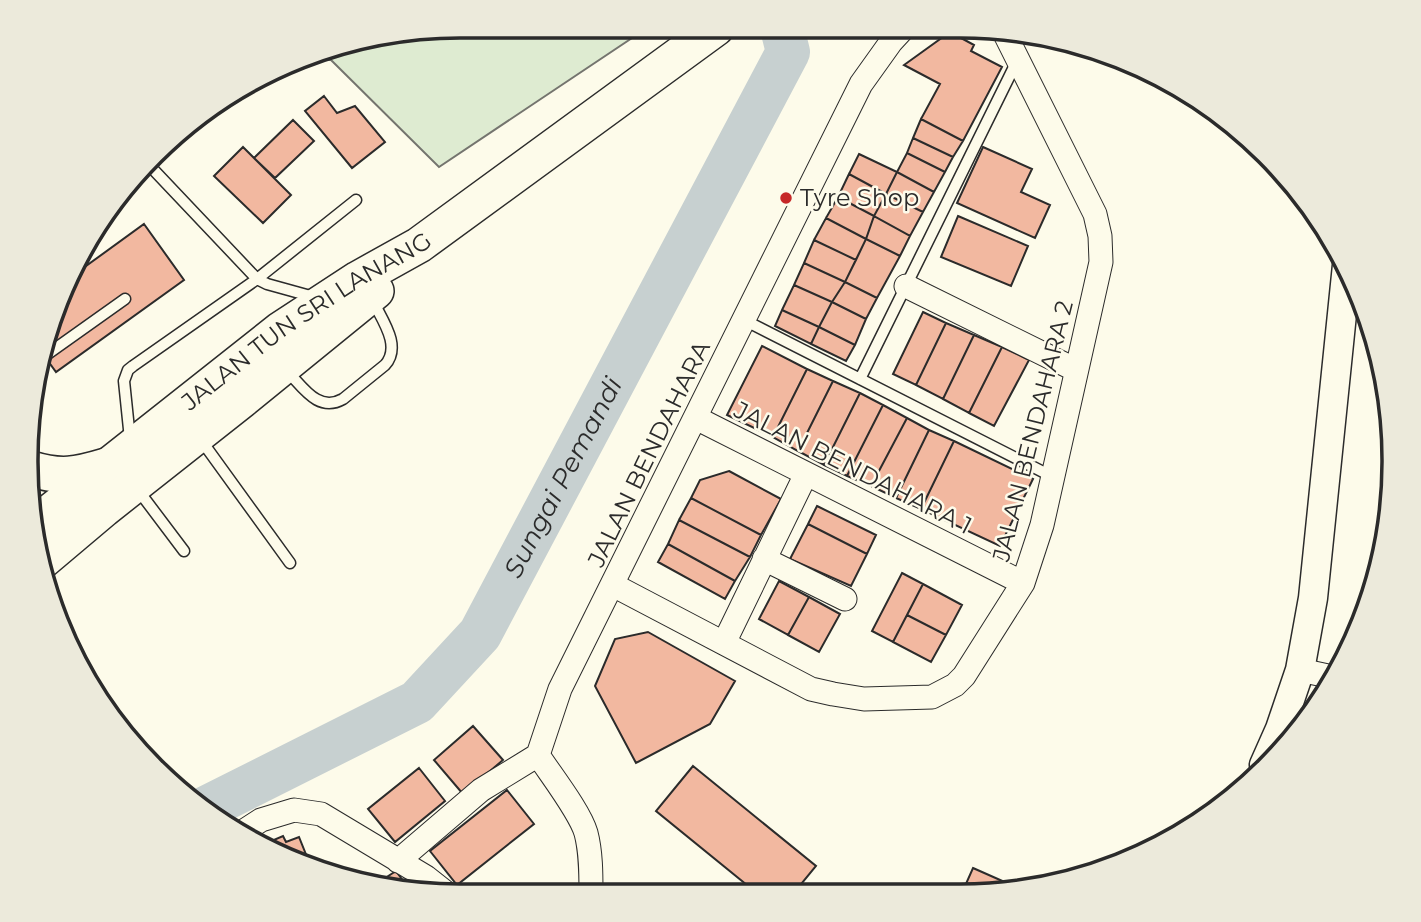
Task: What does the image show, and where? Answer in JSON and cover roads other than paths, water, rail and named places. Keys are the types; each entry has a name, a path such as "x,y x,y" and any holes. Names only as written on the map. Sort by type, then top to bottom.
{"main road":[{"path":"419,245 702,38"},
{"name":"JALAN TUN SRI LANANG","path":"43,519 126,466 197,435 371,296 419,245"},
{"name":"JALAN TUN SRI LANANG","path":"49,552 126,466 280,331 358,279 419,245"},
{"path":"38,472 76,475 126,466"}],"street":[{"name":"JALAN BENDAHARA","path":"537,755 561,689 744,320 862,84 895,38"},
{"name":"JALAN BENDAHARA 2","path":"613,585 811,689 864,699 932,697 956,685 964,676 1023,583 1042,525 1101,262 1095,214 1009,41"},
{"path":"906,286 1076,370"},
{"path":"1273,746 1300,670 1313,598 1345,287"},
{"name":"JALAN BENDAHARA 1","path":"696,418 1023,583"},
{"path":"724,643 806,474"},
{"path":"764,559 845,600"},
{"path":"1300,670 1324,675"},
{"path":"398,861 481,790 537,755 581,820 586,834 591,884"},
{"path":"250,827 261,820 294,810 321,814 434,883"}],"lane":[{"path":"860,379 1018,59"},
{"path":"154,170 257,279 326,301"},
{"path":"184,551 126,466 124,381 128,370 257,279 356,201"},
{"path":"283,367 319,402 328,404 343,399 390,360 393,346 371,296"},
{"path":"54,350 125,299"},
{"path":"744,320 1053,477"},
{"path":"197,435 290,563"}],"waterway":[{"name":"Sungai Pemandi","path":"215,804 417,702 480,634 788,52 784,38"}],"place":[{"name":"Tyre Shop","path":"786,198"}]}
